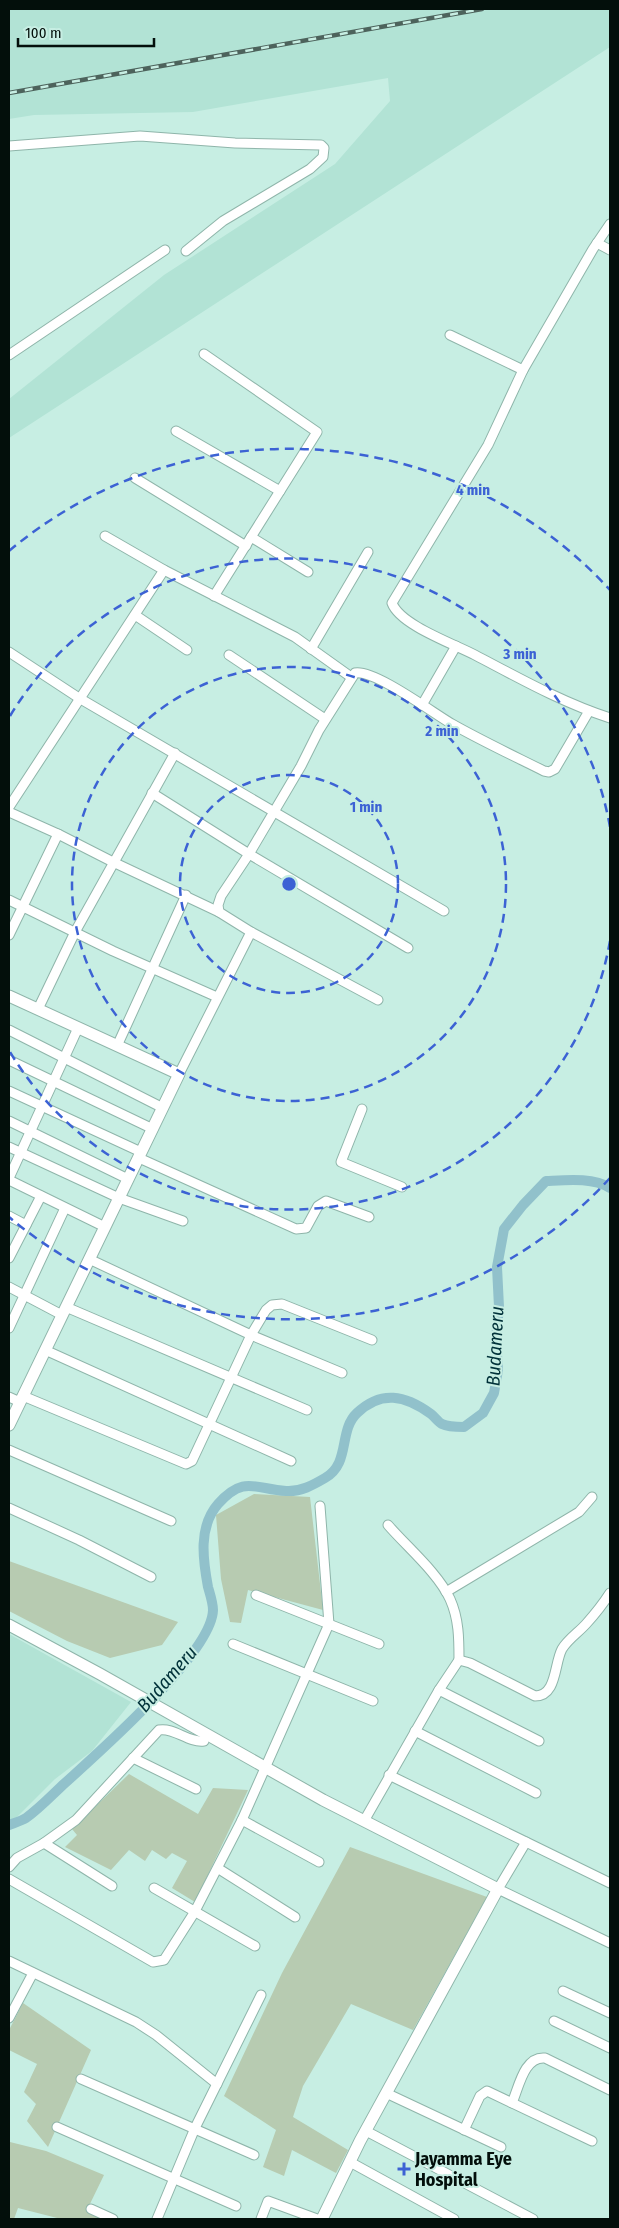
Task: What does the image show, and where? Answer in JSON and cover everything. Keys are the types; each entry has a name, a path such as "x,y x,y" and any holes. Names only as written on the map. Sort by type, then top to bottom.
{"street":[{"path":"9,146 140,136 235,143 321,146 324,148 323,157 310,169 223,222 186,251"},
{"path":"610,224 523,370 488,445 392,603 398,613 409,621 456,646 543,691 610,718"},
{"path":"597,243 610,250"},
{"path":"9,355 165,250"},
{"path":"450,335 523,370"},
{"path":"204,354 317,432 214,596"},
{"path":"176,431 280,491"},
{"path":"135,478 246,546"},
{"path":"105,536 164,570 295,637 351,677"},
{"path":"251,537 308,572"},
{"path":"311,649 368,552"},
{"path":"9,806 164,570"},
{"path":"134,615 188,650"},
{"path":"422,705 456,646"},
{"path":"9,652 79,698 444,911"},
{"path":"229,656 325,719"},
{"path":"219,912 218,905 221,896 249,854 325,719 355,672 368,674 453,724 549,772 555,769 589,711"},
{"path":"38,1009 75,932 175,753"},
{"path":"152,793 249,854 408,948"},
{"path":"9,812 186,895 378,1000"},
{"path":"9,935 58,834"},
{"path":"117,1046 186,895"},
{"path":"9,900 152,969 217,997"},
{"path":"9,1425 179,1074 251,932"},
{"path":"9,996 179,1074"},
{"path":"78,1028 9,1179 105,1227"},
{"path":"9,1030 163,1108"},
{"path":"9,1060 153,1129"},
{"path":"9,1091 296,1229 306,1228 318,1206 326,1202 369,1217"},
{"path":"362,1109 341,1162 402,1188"},
{"path":"9,1121 128,1180"},
{"path":"9,1147 119,1198 183,1221"},
{"path":"9,1255 41,1196"},
{"path":"9,1328 65,1208"},
{"path":"9,1216 26,1225"},
{"path":"89,1259 251,1335 342,1373"},
{"path":"9,1287 24,1295 307,1410"},
{"path":"9,1397 21,1399 186,1464 192,1461 251,1335 266,1310 277,1303 372,1340"},
{"path":"45,1350 291,1460"},
{"path":"9,1450 171,1521"},
{"path":"446,1592 579,1512 592,1497"},
{"path":"9,1879 153,1962 164,1960 219,1869 329,1624 320,1506"},
{"path":"9,1508 79,1540 151,1577"},
{"path":"364,1821 439,1690 459,1660 458,1625 451,1600 388,1525"},
{"path":"459,1660 470,1663 535,1696 543,1695 547,1692 550,1685 561,1650 586,1625 610,1593"},
{"path":"256,1595 379,1644"},
{"path":"9,1625 100,1674 205,1737 266,1767 364,1821 610,1943"},
{"path":"233,1644 373,1701"},
{"path":"439,1690 539,1741"},
{"path":"9,1867 17,1858 44,1844 76,1820 159,1730 170,1730 189,1739 205,1737"},
{"path":"415,1731 536,1793"},
{"path":"133,1758 196,1789"},
{"path":"389,1775 610,1883"},
{"path":"242,1820 319,1862"},
{"path":"322,2219 386,2093 498,1889 526,1842"},
{"path":"44,1844 112,1886"},
{"path":"219,1869 295,1917"},
{"path":"154,1888 194,1913 255,1946"},
{"path":"9,1961 136,2022 156,2035 217,2084"},
{"path":"9,2018 33,1973"},
{"path":"563,1991 610,2013"},
{"path":"157,2219 195,2128 261,1996"},
{"path":"554,2021 610,2048"},
{"path":"512,2103 528,2064 536,2058 545,2058 610,2090"},
{"path":"81,2079 254,2155"},
{"path":"464,2130 483,2093 491,2092 592,2141"},
{"path":"386,2093 501,2147"},
{"path":"57,2127 236,2206"},
{"path":"366,2131 534,2219"},
{"path":"350,2162 454,2219"},
{"path":"261,2219 268,2201 317,2219"},
{"path":"92,2209 113,2219"}],"shaded area":[{"path":"9,9 610,9 610,47 9,438 9,399 164,275 335,164 390,101 388,78 193,112 34,115 9,119"},
{"path":"254,1494 310,1497 323,1610 248,1590 241,1623 230,1622 221,1579 216,1515"},
{"path":"9,1561 178,1622 162,1645 110,1658 67,1641 9,1611"},
{"path":"9,1634 131,1702 92,1751 55,1779 14,1820 9,1821"},
{"path":"129,1774 198,1814 213,1788 248,1790 195,1902 172,1888 187,1861 172,1853 166,1859 152,1850 145,1861 129,1850 111,1870 65,1847 77,1835 72,1829"},
{"path":"350,1847 487,1897 413,2030 351,2004 303,2086 293,2117 348,2150 336,2173 292,2150 284,2176 263,2167 276,2130 224,2096 282,1973"},
{"path":"23,2003 91,2050 48,2147 27,2121 36,2104 24,2092 37,2064 9,2050 9,2030"},
{"path":"10,2142 46,2151 104,2175 87,2210 104,2219 61,2219 18,2208 14,2219 9,2219"}],"waterway":[{"name":"Budameru","path":"9,1825 31,1814 127,1726 175,1675 194,1651 208,1629 213,1610 205,1566 204,1544 207,1523 218,1504 235,1489 243,1487 250,1486 291,1491 307,1487 325,1478 333,1472 342,1456 351,1420 357,1413 375,1401 384,1398 402,1399 431,1414 442,1424 453,1427 464,1427 483,1413 494,1393 498,1370 496,1339 499,1307 497,1267 504,1229 523,1205 546,1181 588,1181 603,1184 610,1188"}],"railway":[{"path":"9,93 482,9"}],"place":[{"name":"Jayamma Eye Hospital","path":"404,2169"}]}
